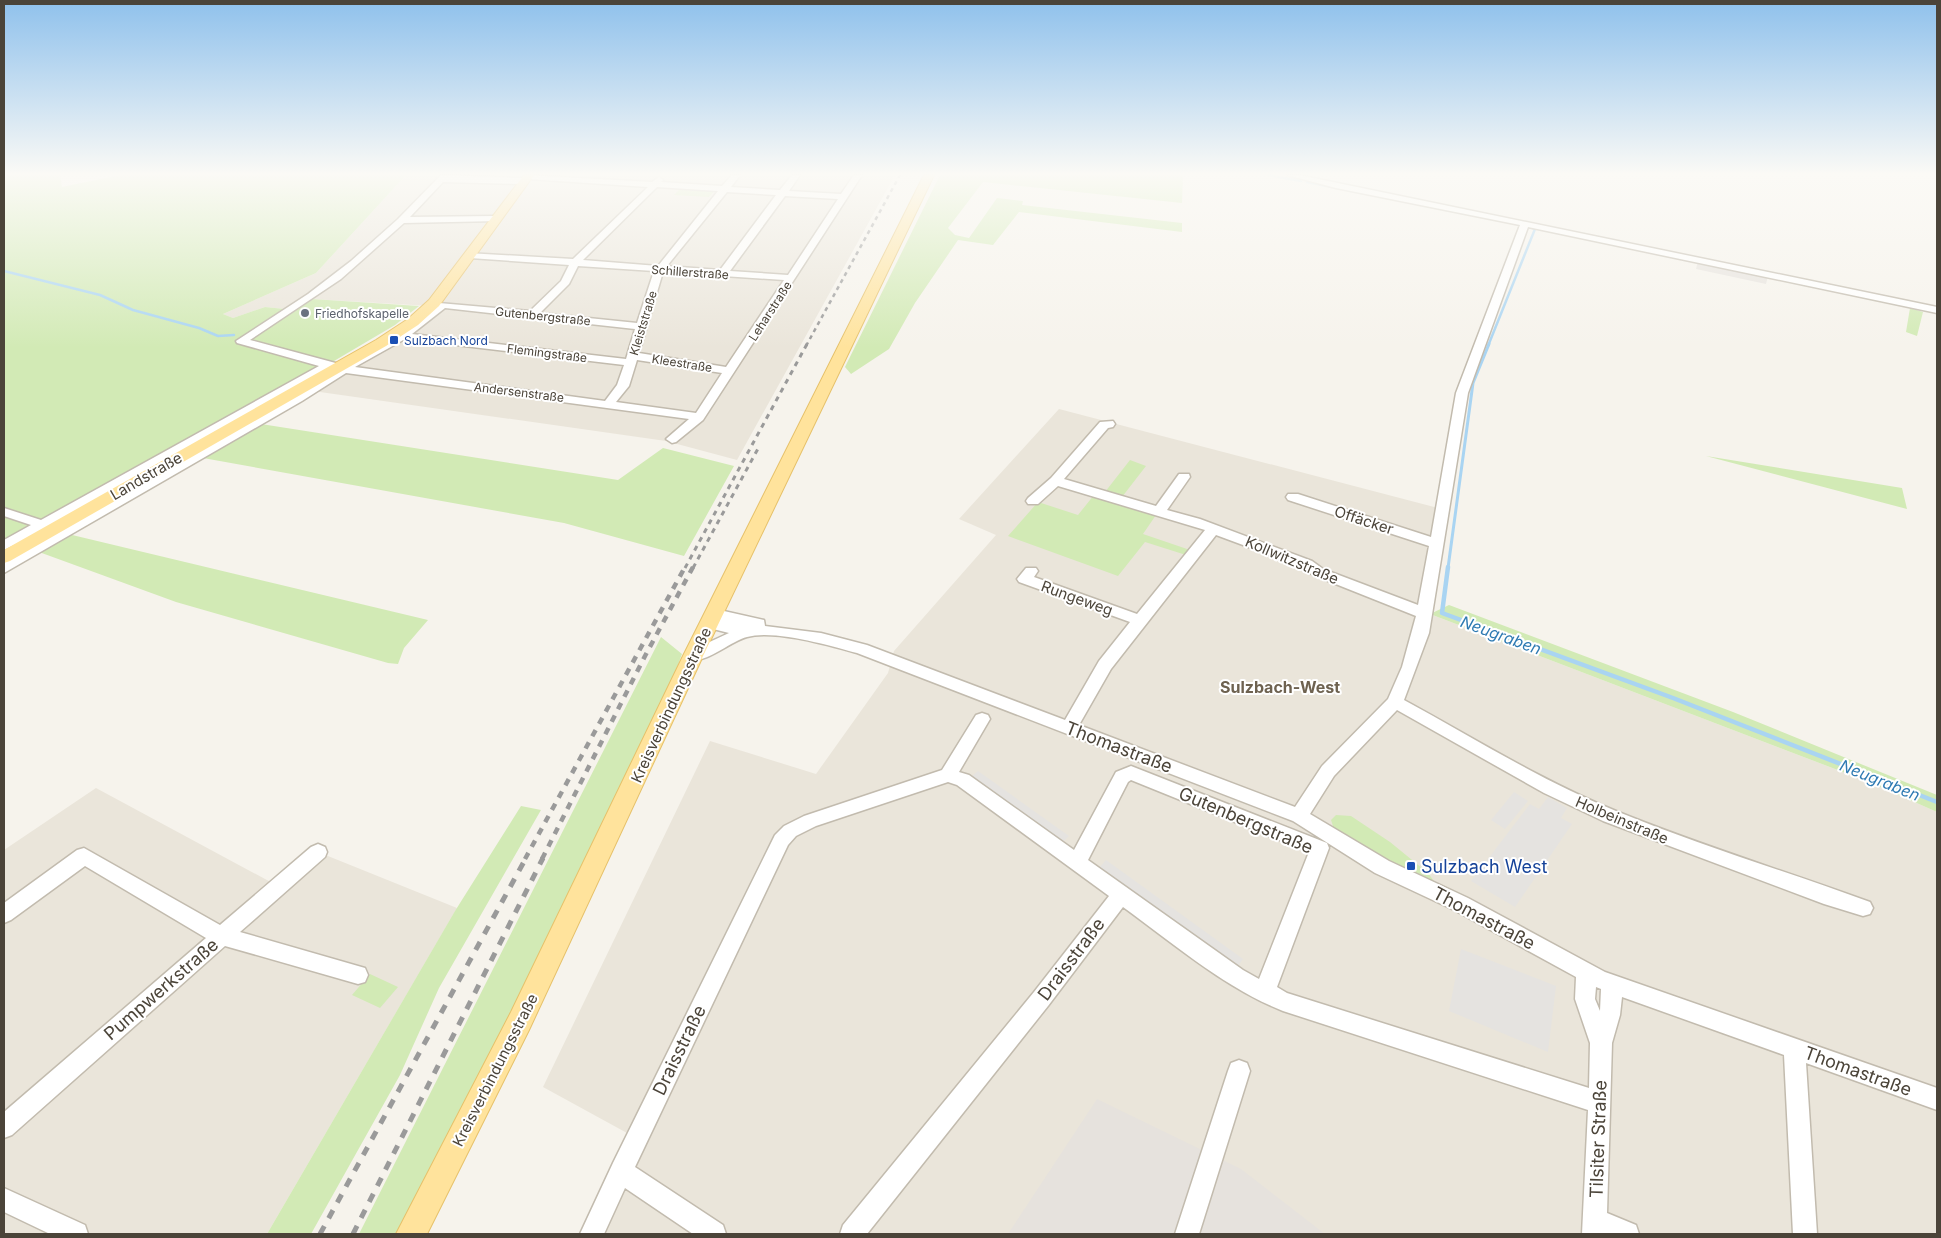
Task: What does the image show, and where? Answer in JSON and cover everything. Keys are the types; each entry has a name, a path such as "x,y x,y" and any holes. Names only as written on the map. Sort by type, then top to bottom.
{"main road":[{"name":"Landstraße","path":"4,557 338,367 413,322 434,303 485,233"},
{"name":"Kreisverbindungsstraße","path":"411,1234 520,1021 693,656 900,233"}],"street":[{"name":"Andersenstraße","path":"388,233 322,289 241,341 338,367 609,403 699,417"},
{"path":"532,315 565,282 574,264 605,233"},
{"name":"Kleiststraße","path":"609,403 623,386 659,270 688,233"},
{"path":"722,274 752,233"},
{"name":"Leharstraße","path":"672,439 699,417 731,371 819,233"},
{"path":"1298,816 1328,771 1395,702 1415,652 1424,613 1462,393 1522,233"},
{"path":"1569,233 1697,258 1937,310"},
{"name":"Schillerstraße","path":"470,255 574,264 791,278"},
{"name":"Gutenbergstraße","path":"403,336 443,305 642,327"},
{"path":"4,546 338,367 403,336"},
{"name":"Flemingstraße","path":"403,336 632,359"},
{"name":"Kleestraße","path":"632,359 731,371"},
{"path":"4,568 298,399 338,367"},
{"path":"1033,501 1056,481 1104,425 1109,424"},
{"path":"1159,512 1184,477"},
{"name":"Kollwitzstraße","path":"1056,481 1195,522 1212,530 1227,532 1307,564 1318,572 1424,613"},
{"name":"Offäcker","path":"1293,498 1436,536"},
{"path":"4,512 43,525"},
{"path":"1069,728 1104,666 1139,620 1169,588 1212,530"},
{"name":"Rungeweg","path":"1031,571 1024,579 1139,620"},
{"path":"712,618 777,631"},
{"path":"712,618 745,631 777,631"},
{"path":"693,656 745,631"},
{"name":"Thomastraße","path":"777,631 821,638 862,649 1298,816 1382,866 1461,904 1586,973 1612,985 1937,1099"},
{"name":"Holbeinstraße","path":"1395,702 1563,795 1609,816 1824,896 1863,908"},
{"path":"982,719 948,775 963,780 1236,977 1264,993 1330,1017 1600,1103"},
{"name":"Gutenbergstraße","path":"1077,863 1122,777 1131,773 1320,848 1264,993"},
{"name":"Draisstraße","path":"592,1234 781,840 790,831 810,821 948,775"},
{"name":"Pumpwerkstraße","path":"4,1127 318,852"},
{"path":"4,914 84,856 221,936 358,975"},
{"name":"Draisstraße","path":"852,1234 1041,999 1121,895"},
{"name":"Tilsiter Straße","path":"1586,973 1586,999 1600,1043 1600,1103 1594,1227"},
{"name":"Tilsiter Straße","path":"1600,1043 1610,1015 1612,985"},
{"path":"1794,1048 1805,1234"},
{"path":"1187,1234 1239,1071"},
{"path":"621,1171 714,1234"},
{"path":"4,1200 76,1234"},
{"path":"1594,1227 1628,1234"}],"shaded area":[{"path":"353,233 863,233 737,460 666,441 313,391 430,306 312,299 295,310 265,307 233,318 223,314 316,273"},
{"path":"1698,261 1768,276 1766,284 1696,269"},
{"path":"1059,409 1438,508 1430,614 1869,782 1937,812 1937,1234 580,1234 627,1133 543,1087 710,741 816,774 888,673 894,651 996,535 959,519"},
{"path":"978,771 1069,836 1061,844 970,778"},
{"path":"96,788 278,886 318,852 457,908 267,1234 4,1234 4,850"},
{"path":"1514,792 1528,801 1505,829 1491,820"},
{"path":"1548,797 1567,808 1561,818 1572,824 1515,907 1471,881 1530,804 1539,809"},
{"path":"1106,860 1243,959 1235,970 1098,869"},
{"path":"1461,949 1556,986 1548,1052 1449,1011"},
{"path":"1097,1099 1241,1169 1325,1234 1008,1234"}],"green space":[{"path":"4,233 353,233 316,273 223,314 233,318 265,307 295,310 312,299 419,306 395,325 334,361 42,529 4,548"},
{"path":"911,233 953,233 969,238 973,233 1003,233 993,245 958,240 915,303 889,349 851,374 845,367"},
{"path":"1910,308 1923,312 1917,336 1906,332"},
{"path":"261,424 618,480 663,448 734,466 684,556 564,523 203,458"},
{"path":"1706,456 1902,488 1907,509"},
{"path":"1130,460 1146,466 1122,497 1105,492"},
{"path":"1094,495 1156,515 1143,534 1190,550 1186,555 1145,542 1118,576 1008,536 1038,502 1078,515"},
{"path":"68,534 428,620 404,648 398,664 388,663 176,602 39,552"},
{"path":"1449,605 1733,712 1937,795 1937,812 1869,782 1430,614"},
{"path":"661,637 682,654 675,673 470,1095 398,1234 359,1234"},
{"path":"521,806 541,810 439,988 400,1075 311,1234 267,1234 455,911"},
{"path":"1336,815 1351,816 1390,842 1428,873 1442,892 1378,858 1334,829 1331,820"},
{"path":"370,974 398,987 380,1008 352,995"}],"waterway":[{"name":"Neugraben","path":"1488,346 1533,233"},
{"path":"4,271 100,295 133,310 199,328 218,336 234,335"},
{"name":"Neugraben","path":"1448,568 1473,383 1489,344"},
{"name":"Neugraben","path":"1448,567 1442,613 1673,698 1937,802"}],"railway":[{"path":"806,346 868,233"},
{"path":"685,568 807,344"},
{"path":"693,568 760,445"},
{"path":"525,859 685,567"},
{"path":"542,859 645,656 693,567"},
{"path":"320,1234 526,858"},
{"path":"353,1234 543,858"}],"place":[{"name":"Friedhofskapelle","path":"305,313"},
{"name":"Sulzbach Nord","path":"394,340"},
{"name":"Sulzbach West","path":"1411,866"}],"district":[{"name":"Sulzbach-West","path":"1280,687"}]}
